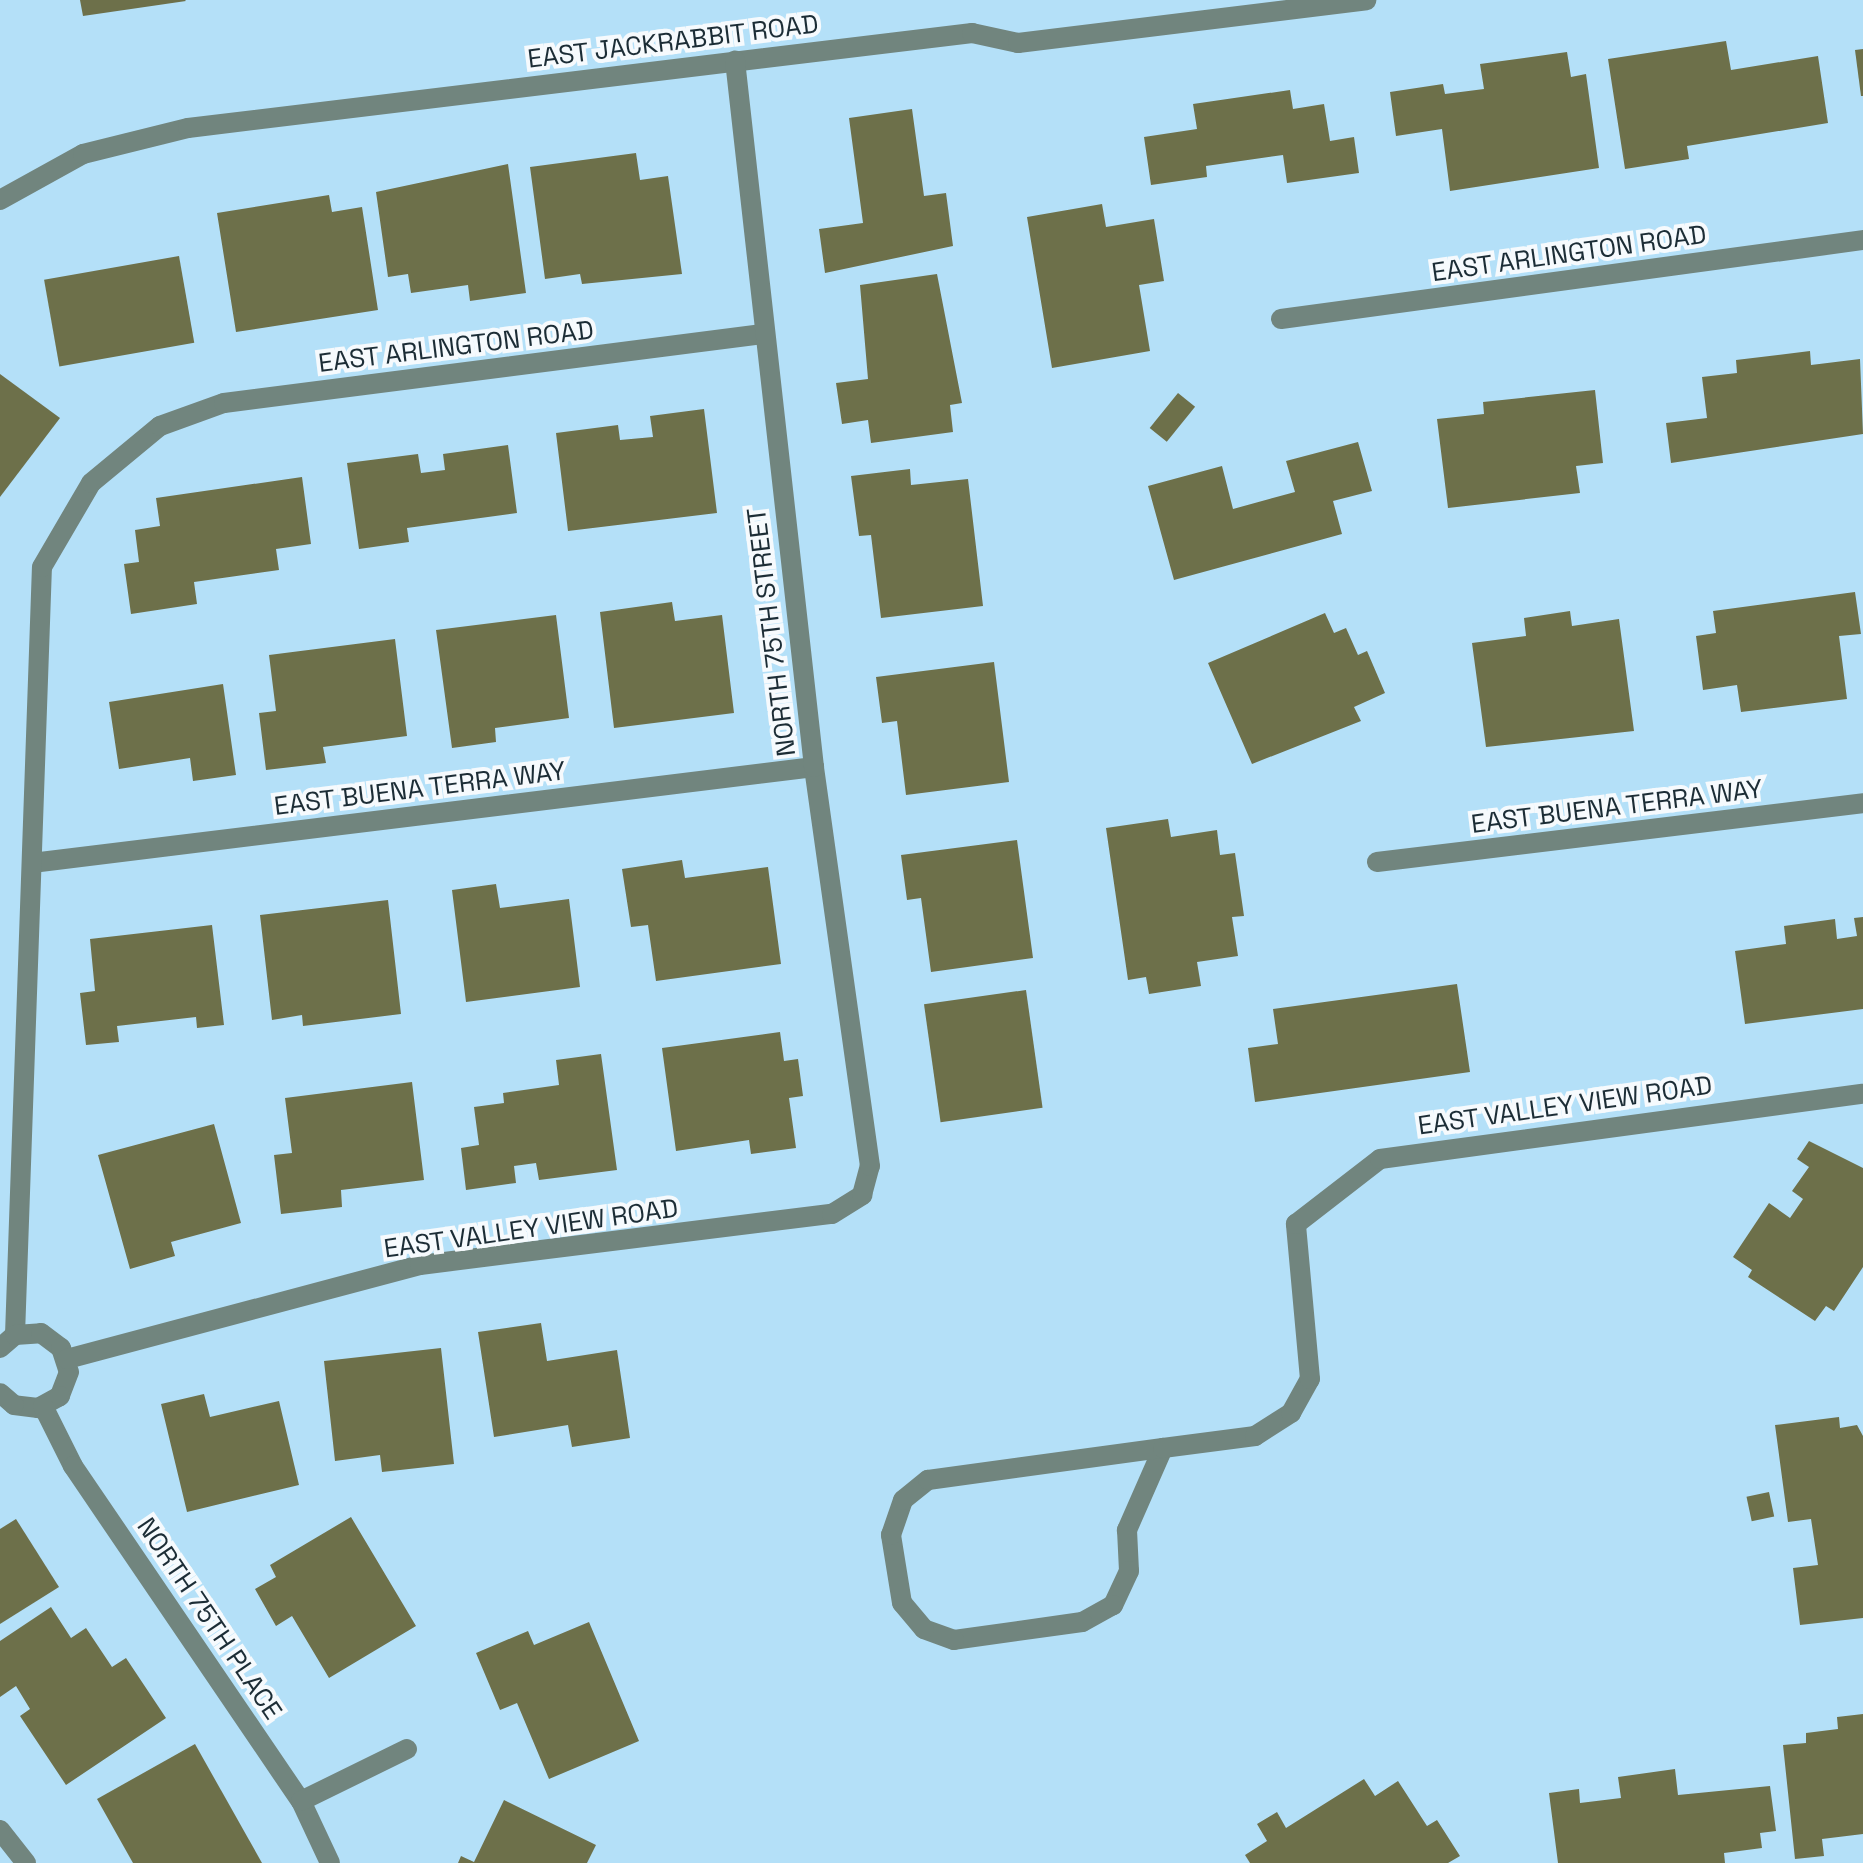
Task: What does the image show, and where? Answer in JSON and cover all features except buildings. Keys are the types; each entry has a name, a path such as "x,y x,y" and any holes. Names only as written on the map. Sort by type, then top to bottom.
{"street":[{"name":"EAST JACKRABBIT ROAD","path":"0,200 83,154 188,128 972,33 1018,43 1366,0"},
{"name":"NORTH 75TH STREET","path":"735,60 763,334 814,767 870,1166 862,1195"},
{"name":"EAST ARLINGTON ROAD","path":"1281,319 1863,240"},
{"name":"EAST ARLINGTON ROAD","path":"32,863 42,567 91,483 160,426 224,403 763,334"},
{"name":"EAST BUENA TERRA WAY","path":"32,863 814,767"},
{"name":"EAST BUENA TERRA WAY","path":"1377,862 1863,803"},
{"path":"1,1396 26,1408 43,1406 66,1384 67,1359 53,1339 8,1341 32,863"},
{"name":"EAST VALLEY VIEW ROAD","path":"1163,1448 1255,1436 1291,1413 1310,1379 1296,1224 1380,1159 1863,1094"},
{"name":"EAST VALLEY VIEW ROAD","path":"67,1359 420,1265 832,1214 862,1195"},
{"name":"NORTH 75TH PLACE","path":"43,1406 73,1466 301,1801 330,1863"},
{"path":"1163,1448 1127,1530 1129,1571 1113,1605 1082,1622 954,1640 924,1629 902,1603 891,1535 903,1500 928,1480 1163,1448"},
{"path":"301,1801 407,1749"},
{"path":"0,1830 26,1863"}]}
